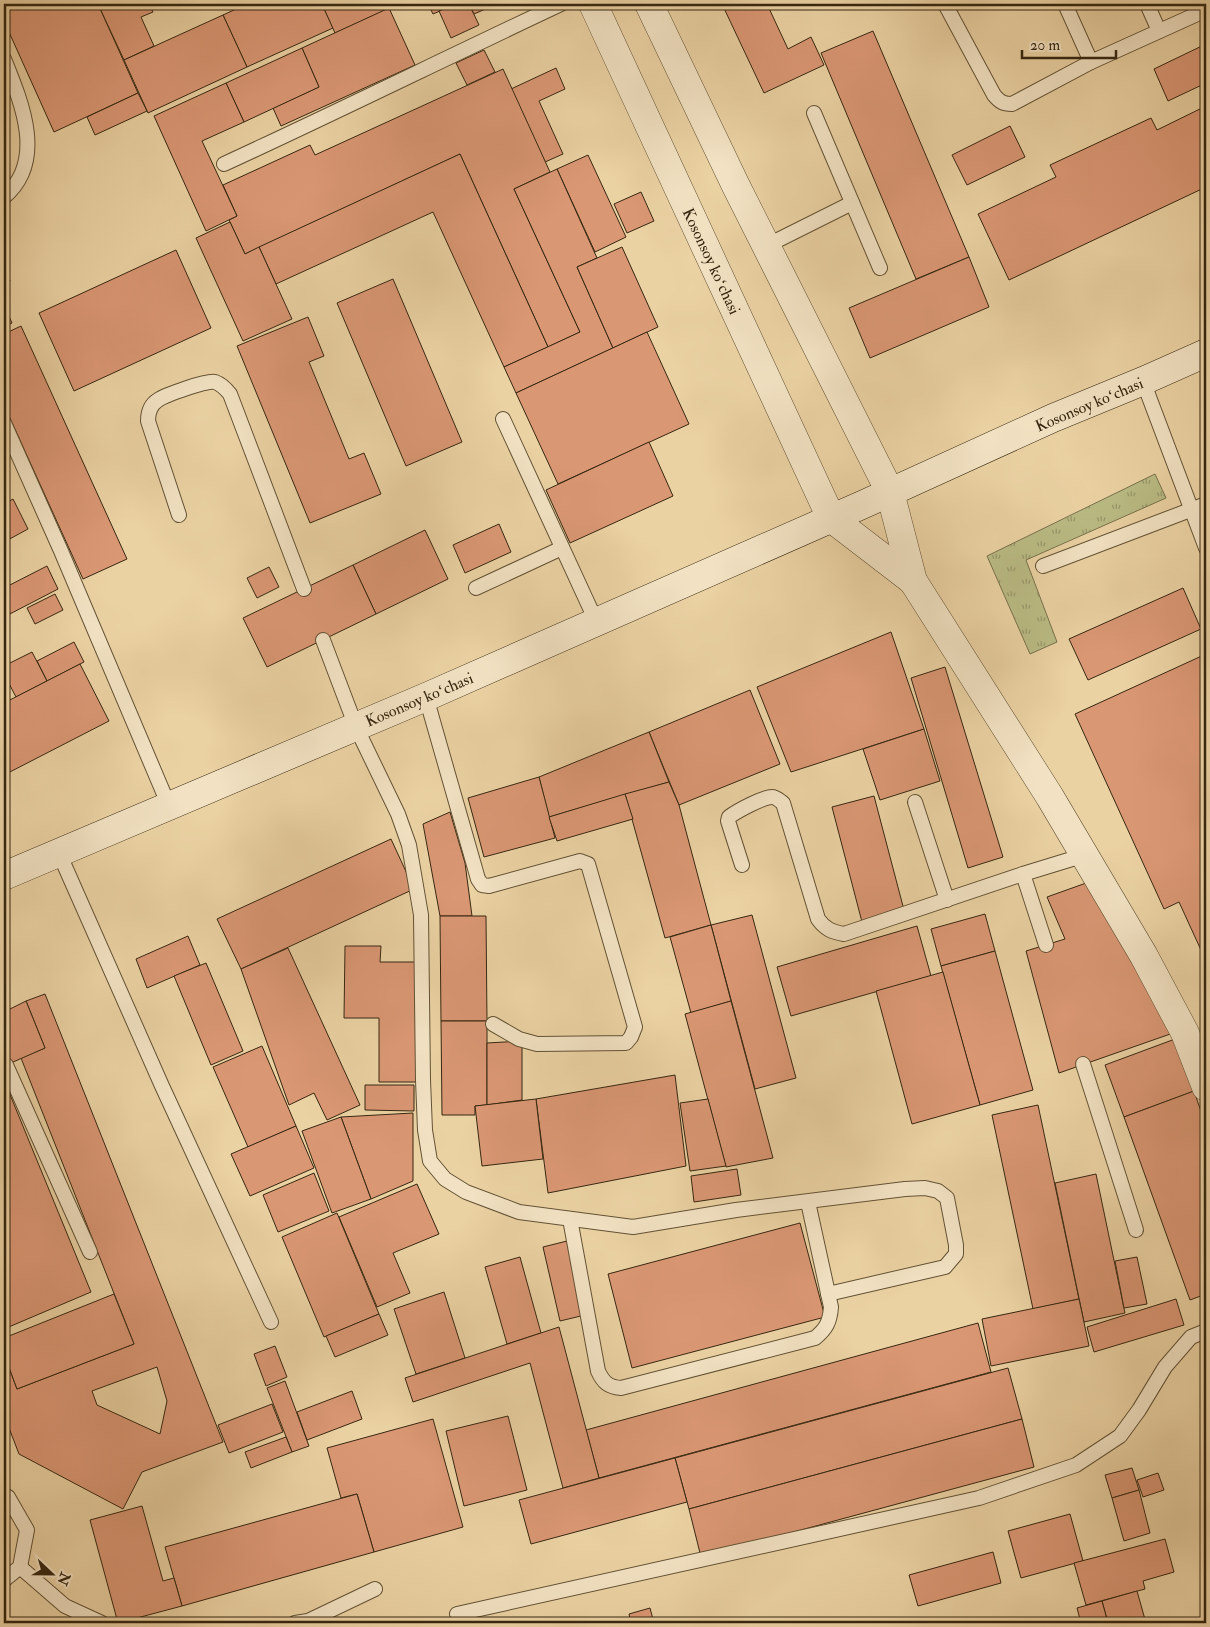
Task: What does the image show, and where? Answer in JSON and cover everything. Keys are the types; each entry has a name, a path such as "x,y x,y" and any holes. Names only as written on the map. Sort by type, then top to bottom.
{"street":[{"name":"Kosonsoy koʻchasi","path":"593,4 832,518"},
{"path":"649,4 736,186 890,492 912,581 1085,855 1144,956 1180,1024 1206,1087"},
{"name":"Kosonsoy koʻchasi","path":"4,876 426,697 832,518 1053,418 1143,381 1206,352"},
{"path":"832,518 912,581"}],"lane":[{"path":"224,164 350,106 437,62 561,4"},
{"path":"945,4 994,95 999,102 1005,104 1012,104 1091,62 1206,10"},
{"path":"1065,4 1091,62"},
{"path":"1147,4 1159,31"},
{"path":"4,59 26,120 27,154 20,179 4,197"},
{"path":"814,113 880,268"},
{"path":"766,246 852,203"},
{"path":"1143,381 1206,548"},
{"path":"179,515 148,421 148,414 151,406 158,399 204,382 213,382 221,385 230,394 304,589"},
{"path":"503,419 596,621"},
{"path":"4,423 61,551 169,806"},
{"path":"1043,566 1206,504"},
{"path":"476,588 562,548"},
{"path":"323,640 356,726 398,814 409,845 421,915 423,1080 425,1130 430,1161 445,1179 466,1192 519,1212 633,1228 736,1210 925,1188 938,1191 947,1198 956,1254 945,1267 828,1294"},
{"path":"426,697 478,878 482,884 488,886 580,861 588,864 635,1027 626,1043 538,1044 519,1039 493,1024"},
{"path":"742,865 728,821 729,817 772,797 783,803 818,919 833,932 844,934 1085,855"},
{"path":"915,802 947,900"},
{"path":"59,853 162,1086 271,1322"},
{"path":"1023,874 1046,945"},
{"path":"6,1064 90,1252"},
{"path":"1083,1064 1136,1230"},
{"path":"570,1219 598,1371 607,1385 621,1388 815,1338 825,1330 830,1319 831,1307 808,1202"},
{"path":"457,1614 979,1498 1076,1465 1120,1436 1166,1367 1191,1337 1206,1330"},
{"path":"4,1496 8,1497 27,1530 20,1567 4,1580"},
{"path":"20,1567 65,1606 102,1623"},
{"path":"295,1623 308,1621 375,1589"}],"green space":[{"path":"1155,474 1166,498 1026,560 1057,642 1030,654 987,556"}],"building":[{"path":"4,4 98,4 138,93 54,132 4,21"},
{"path":"98,4 149,4 153,12 141,17 154,46 124,60"},
{"path":"247,4 322,4 333,28 247,67 223,15"},
{"path":"322,4 399,4 335,33"},
{"path":"428,4 456,4 433,14"},
{"path":"456,4 469,4 479,25 451,38 439,11"},
{"path":"469,4 497,4 474,14"},
{"path":"722,4 767,4 788,49 811,37 824,65 764,93"},
{"path":"389,8 415,65 281,126 273,108 319,87 302,48"},
{"path":"223,15 247,67 148,113 124,60"},
{"path":"873,31 969,257 916,279 821,53"},
{"path":"1206,44 1206,83 1168,101 1154,69"},
{"path":"302,48 319,87 244,122 226,83"},
{"path":"484,50 495,72 467,85 456,63"},
{"path":"556,68 565,89 539,101 563,154 545,162 511,89"},
{"path":"503,69 550,172 514,189 580,332 548,347 460,154 245,254 229,220 237,216 223,185 310,145 315,155"},
{"path":"226,83 244,122 202,141 237,216 206,231 154,116"},
{"path":"138,93 147,111 95,135 87,117"},
{"path":"1206,106 1206,187 1009,280 978,214 1056,177 1050,165 1151,118 1157,130"},
{"path":"1010,126 1025,157 967,185 952,155"},
{"path":"460,154 548,347 504,367 433,212 276,284 259,247"},
{"path":"588,155 626,237 595,252 557,169"},
{"path":"557,169 597,258 577,267 613,348 516,393 504,367 580,332 514,189"},
{"path":"641,192 654,221 627,233 614,204"},
{"path":"230,222 245,254 259,247 292,319 243,341 196,238"},
{"path":"622,247 658,327 613,348 577,267"},
{"path":"176,250 211,328 74,391 39,313"},
{"path":"969,257 989,307 870,358 849,308"},
{"path":"4,267 10,281 4,284"},
{"path":"393,279 462,442 406,466 337,303"},
{"path":"4,305 12,323 4,327"},
{"path":"308,317 324,356 309,362 349,459 364,453 381,494 310,523 237,346"},
{"path":"21,326 127,559 83,579 4,405 4,334"},
{"path":"647,332 689,424 558,484 516,393"},
{"path":"649,442 673,496 570,543 546,490"},
{"path":"13,499 28,529 4,542 4,504"},
{"path":"499,524 511,552 465,573 453,545"},
{"path":"425,530 448,579 376,614 353,565"},
{"path":"353,565 376,614 267,667 243,618"},
{"path":"47,566 58,589 4,617 4,588"},
{"path":"269,567 279,587 257,598 247,578"},
{"path":"1183,588 1201,629 1088,680 1069,639"},
{"path":"55,594 63,610 35,624 27,608"},
{"path":"891,632 924,729 791,772 757,687"},
{"path":"74,642 84,662 47,681 37,661"},
{"path":"32,652 47,681 16,697 4,674 4,666"},
{"path":"1206,654 1206,961 1179,902 1164,909 1075,714"},
{"path":"80,664 109,721 4,775 4,703"},
{"path":"945,667 1003,857 968,868 911,678"},
{"path":"750,690 780,764 679,805 649,732"},
{"path":"924,729 940,781 880,800 863,749"},
{"path":"649,732 669,782 549,817 539,777"},
{"path":"539,777 555,838 484,857 468,798"},
{"path":"669,782 679,805 711,925 665,938 625,794"},
{"path":"625,794 633,819 557,841 549,817"},
{"path":"874,796 904,910 862,922 832,807"},
{"path":"450,812 465,863 472,916 440,916 423,824"},
{"path":"391,839 414,889 241,969 217,919"},
{"path":"1089,882 1176,1032 1059,1073 1026,951 1065,939 1047,897"},
{"path":"985,914 995,951 941,966 931,929"},
{"path":"752,915 796,1078 755,1089 711,925"},
{"path":"440,916 486,916 487,1021 441,1021"},
{"path":"711,925 731,1001 691,1013 670,937"},
{"path":"917,926 931,976 791,1016 777,967"},
{"path":"188,936 200,965 147,988 136,959"},
{"path":"345,946 381,946 380,962 417,962 416,1082 379,1082 379,1018 344,1018"},
{"path":"288,948 360,1105 327,1120 314,1093 289,1105 241,969"},
{"path":"995,951 1033,1090 980,1105 941,966"},
{"path":"206,963 243,1051 211,1065 174,976"},
{"path":"943,972 980,1105 912,1124 876,991"},
{"path":"45,994 223,1442 142,1472 123,1509 19,1454 4,1415 4,1354 17,1389 134,1344 21,1058 45,1048 26,1001","holes":["157,1367 167,1401 160,1434 97,1405 92,1391"]},
{"path":"26,1001 45,1048 4,1066 4,1012"},
{"path":"731,1001 773,1158 726,1167 685,1014"},
{"path":"441,1021 487,1021 487,1105 475,1106 475,1115 442,1115"},
{"path":"1175,1039 1194,1091 1124,1117 1105,1065"},
{"path":"522,1041 522,1100 487,1105 487,1043"},
{"path":"262,1046 296,1126 248,1147 213,1067"},
{"path":"675,1075 686,1166 548,1193 536,1099"},
{"path":"4,1080 91,1292 4,1329"},
{"path":"365,1085 414,1085 414,1111 365,1110"},
{"path":"1194,1091 1206,1126 1206,1294 1190,1300 1124,1117"},
{"path":"536,1099 543,1159 482,1166 475,1106"},
{"path":"708,1099 726,1166 690,1171 680,1103"},
{"path":"1038,1105 1079,1299 1033,1309 992,1115"},
{"path":"413,1113 413,1181 371,1199 341,1117"},
{"path":"341,1117 371,1199 332,1213 302,1131"},
{"path":"296,1126 314,1168 250,1196 231,1154"},
{"path":"737,1169 741,1195 694,1202 691,1176"},
{"path":"314,1173 329,1211 278,1232 263,1195"},
{"path":"1096,1174 1125,1313 1084,1322 1055,1183"},
{"path":"417,1184 439,1234 393,1253 410,1293 377,1307 339,1217"},
{"path":"337,1213 379,1314 324,1337 282,1237"},
{"path":"800,1223 825,1317 632,1368 608,1274"},
{"path":"567,1241 585,1315 560,1321 543,1247"},
{"path":"520,1257 541,1333 507,1344 485,1267"},
{"path":"1137,1257 1147,1304 1124,1308 1115,1261"},
{"path":"444,1292 465,1358 416,1374 394,1309"},
{"path":"114,1294 134,1344 17,1389 4,1354 4,1338"},
{"path":"1079,1299 1089,1346 991,1366 982,1319"},
{"path":"1176,1299 1184,1325 1094,1352 1087,1327"},
{"path":"379,1314 388,1335 335,1357 326,1336"},
{"path":"978,1323 991,1372 599,1478 586,1430"},
{"path":"559,1327 599,1478 563,1488 530,1363 413,1402 405,1378"},
{"path":"275,1346 287,1377 266,1386 254,1354"},
{"path":"1008,1368 1022,1419 689,1509 675,1458"},
{"path":"285,1381 309,1446 292,1452 267,1388"},
{"path":"352,1391 362,1419 307,1440 297,1412"},
{"path":"272,1404 283,1432 229,1453 218,1425"},
{"path":"508,1416 527,1490 464,1506 446,1431"},
{"path":"433,1419 463,1527 374,1552 357,1494 341,1498 327,1448"},
{"path":"1022,1419 1034,1467 701,1557 689,1509"},
{"path":"4,1427 9,1440 4,1442"},
{"path":"286,1437 292,1452 251,1468 245,1452"},
{"path":"675,1458 687,1502 531,1544 519,1500"},
{"path":"1132,1468 1139,1490 1112,1498 1105,1475"},
{"path":"1158,1473 1164,1490 1143,1497 1137,1480"},
{"path":"1139,1490 1150,1533 1124,1541 1112,1498"},
{"path":"357,1494 374,1552 182,1606 165,1547"},
{"path":"142,1506 163,1581 174,1578 182,1606 118,1623 90,1520"},
{"path":"1070,1514 1083,1561 1021,1578 1008,1531"},
{"path":"1165,1539 1174,1572 1143,1581 1145,1589 1086,1605 1074,1563"},
{"path":"993,1552 1001,1583 918,1606 909,1575"},
{"path":"1137,1591 1146,1623 1108,1623 1102,1601"},
{"path":"1102,1601 1108,1623 1081,1623 1077,1608"},
{"path":"650,1608 654,1623 631,1623 629,1614"}]}
